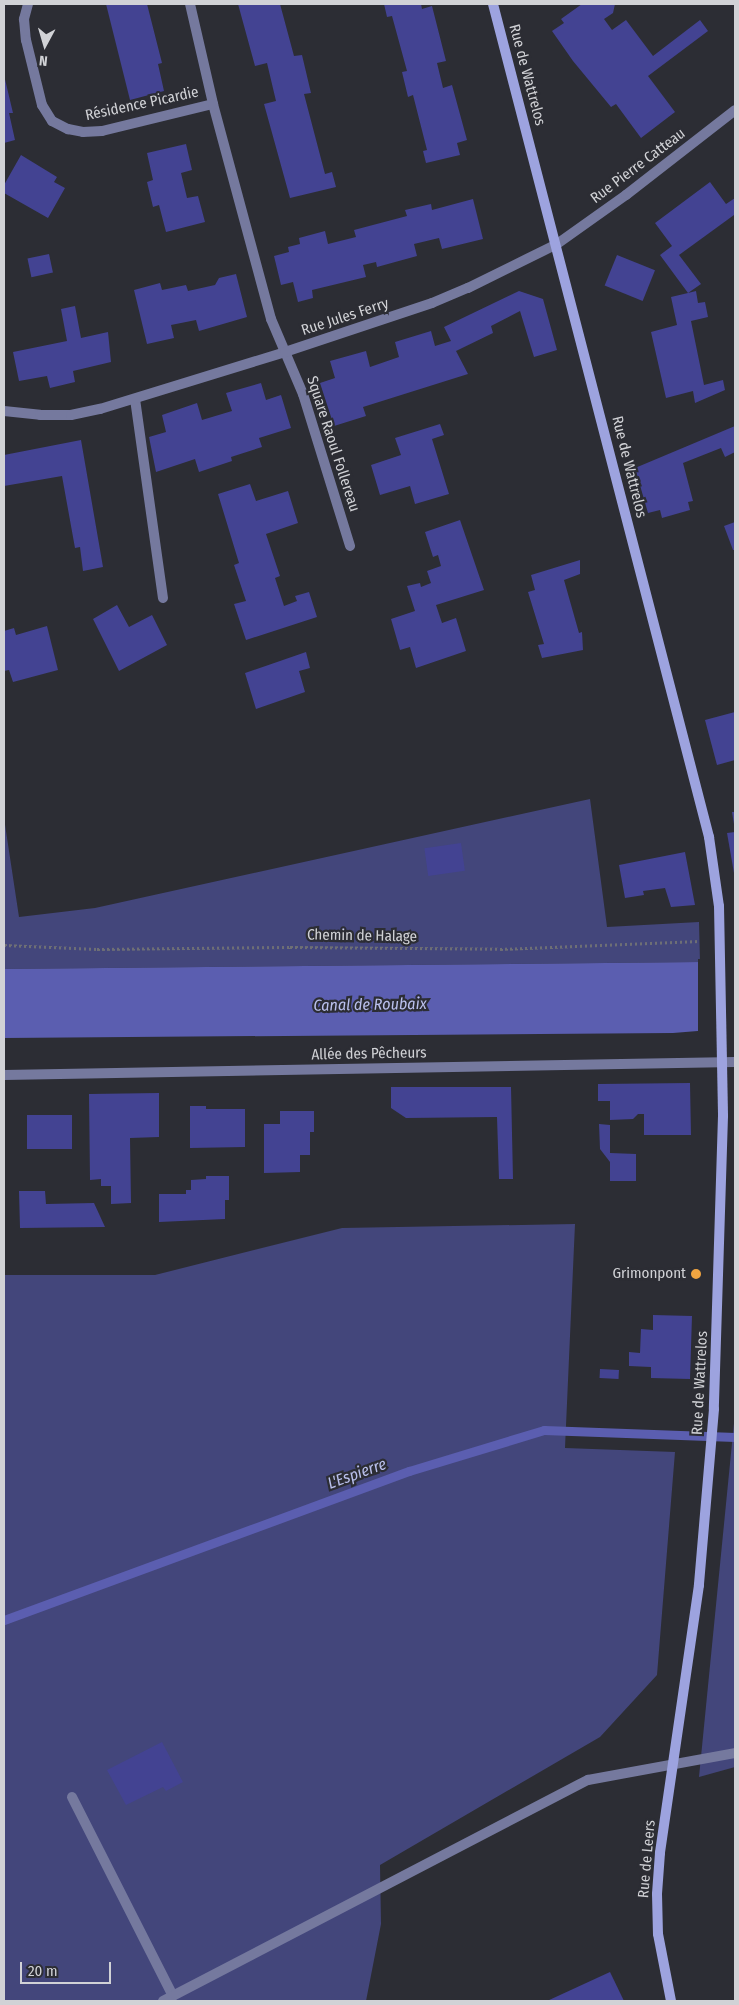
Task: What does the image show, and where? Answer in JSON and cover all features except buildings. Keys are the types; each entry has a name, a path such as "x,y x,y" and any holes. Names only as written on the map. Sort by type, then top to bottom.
{"street":[{"name":"Résidence Picardie","path":"28,4 24,19 26,40 42,105 52,121 68,129 83,132 102,131 213,104"},
{"name":"Résidence Picardie","path":"190,4 213,104 271,319 285,352"},
{"name":"Rue de Wattrelos","path":"493,4 557,244 709,837 716,877 720,940 722,1046 718,1333 710,1465 699,1585 678,1718"},
{"name":"Rue Pierre Catteau","path":"557,244 626,195 735,110"},
{"name":"Rue Jules Ferry","path":"4,411 40,415 71,415 135,399 432,303 468,288 557,244"},
{"name":"Square Raoul Follereau","path":"285,352 303,394 350,546"},
{"path":"135,399 162,598"},
{"name":"Allée des Pêcheurs","path":"4,1075 735,1062"},
{"name":"Rue de Leers","path":"672,2001 658,1934 657,1894 660,1853 678,1718"},
{"path":"72,1797 168,1999 588,1780 735,1753"}],"path":[{"name":"Chemin de Halage","path":"4,945 97,949 308,947 500,950 614,943 720,940"}],"shaded area":[{"path":"590,799 607,927 699,922 700,962 4,969 4,818 19,917 95,908"},
{"path":"575,1224 565,1448 675,1452 657,1675 600,1737 380,1865 381,1924 366,2001 4,2001 4,1275 155,1275 342,1228"},
{"path":"735,1413 735,1767 699,1777"}],"water":[{"name":"Canal de Roubaix","path":"700,962 735,1028 673,1033 4,1038 4,969"}],"pier":[{"path":"698,959 735,959 735,1034 698,1034"}],"waterway":[{"name":"L'Espierre","path":"4,1620 409,1471 544,1430 735,1437"}],"place":[{"name":"Grimonpont","path":"696,1274"}]}
